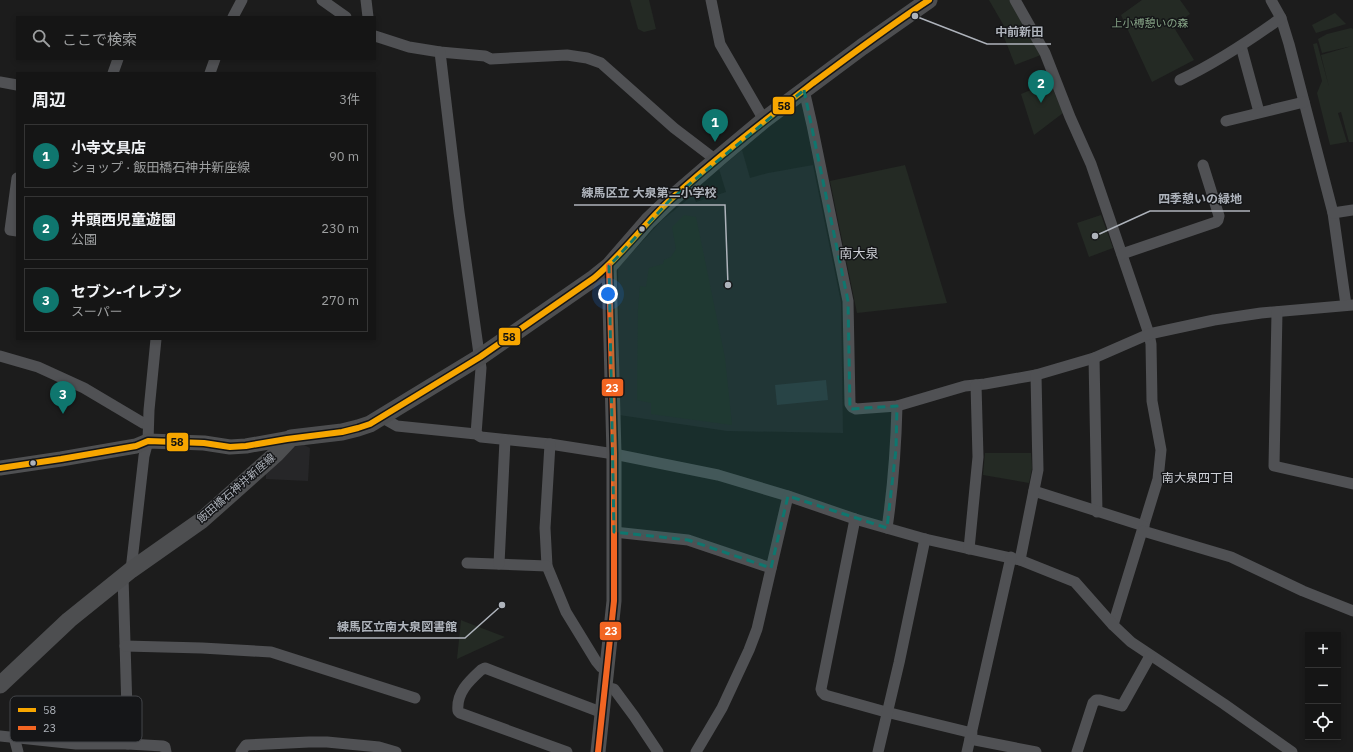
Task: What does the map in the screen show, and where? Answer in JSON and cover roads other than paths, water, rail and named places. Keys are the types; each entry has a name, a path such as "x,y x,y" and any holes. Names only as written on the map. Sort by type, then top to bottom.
{"main road":[{"path":"291,438 342,432 370,424 480,357 609,266 648,221 670,200 764,120 862,47 929,0"},
{"name":"飯田橋石神井新座線","path":"0,686 69,620 127,573 202,520 276,454 291,438"}],"street":[{"path":"234,16 242,0"},
{"path":"322,0 345,16"},
{"path":"366,0 368,16"},
{"path":"711,0 720,44 764,120"},
{"path":"1015,0 1044,51 1070,117 1091,164 1149,334 1151,344 1152,401 1161,450 1158,480 1113,625"},
{"path":"804,90 848,301 850,404 856,409 897,406 965,386 1036,374 1094,358 1149,334 1216,320 1349,305 1333,213 1282,18 1271,0"},
{"path":"1180,80 1202,70 1282,18"},
{"path":"376,36 409,47 440,52 485,56 491,58 567,56 587,58 601,63 674,128 716,160"},
{"path":"1241,46 1259,112"},
{"path":"440,52 459,212 480,357 481,368 476,434"},
{"path":"113,72 118,60"},
{"path":"210,72 215,60"},
{"path":"0,82 16,85"},
{"path":"1226,121 1304,102"},
{"path":"1122,254 1216,222 1218,220 1203,165"},
{"path":"16,185 10,230 16,232"},
{"path":"1333,213 1353,210"},
{"path":"598,752 608,670 614,601 614,454 609,266"},
{"path":"1277,312 1274,466 1353,484"},
{"path":"127,696 125,646 127,573 144,456 148,441 148,424 156,340"},
{"path":"0,356 45,370 84,388 143,423 148,424"},
{"path":"1094,358 1097,512"},
{"path":"967,752 1015,559 1034,491 1038,470 1036,374"},
{"path":"970,549 978,457 976,385"},
{"path":"887,528 896,449 897,406"},
{"path":"381,417 397,426 476,434 481,437 550,444 614,454 718,475 788,496 855,519 925,539 1015,559 1075,582 1113,625 1131,642 1224,704 1292,752"},
{"path":"0,468 136,446 148,441 246,446 291,438"},
{"path":"499,564 505,440"},
{"path":"550,444 545,528 547,566 566,612 600,667 608,670"},
{"path":"1034,491 1144,529 1232,557 1303,591 1353,611"},
{"path":"696,752 722,708 750,650 759,623 788,496"},
{"path":"855,519 821,689 822,692 825,695 971,736 1036,752"},
{"path":"614,532 688,540 771,568"},
{"path":"878,752 925,539"},
{"path":"467,563 547,566"},
{"path":"125,646 271,652 416,698"},
{"path":"1078,752 1093,703 1096,700 1100,700 1122,706 1150,656"},
{"path":"567,752 460,713 457,707 463,688 481,670 485,668 603,713"},
{"path":"606,687 614,689 658,752"},
{"path":"0,736 10,737"},
{"path":"15,742 18,752"},
{"path":"58,742 76,744 128,744 162,746 166,752"},
{"path":"241,752 246,745 309,742 326,747 396,752"}],"place":[{"name":"中前新田","path":"915,16"},
{"name":"井頭西児童遊園","path":"1041,103"},
{"name":"小寺文具店","path":"715,142"},
{"name":"四季憩いの緑地","path":"1095,236"},
{"name":"練馬区立 大泉第二小学校","path":"728,285"},
{"name":"セブン-イレブン","path":"63,414"},
{"name":"練馬区立南大泉図書館","path":"502,605"}],"district":[{"name":"南大泉","path":"859,253"},
{"name":"南大泉四丁目","path":"1198,477"}],"park label":[{"name":"上小榑憩いの森","path":"1150,23"}]}
